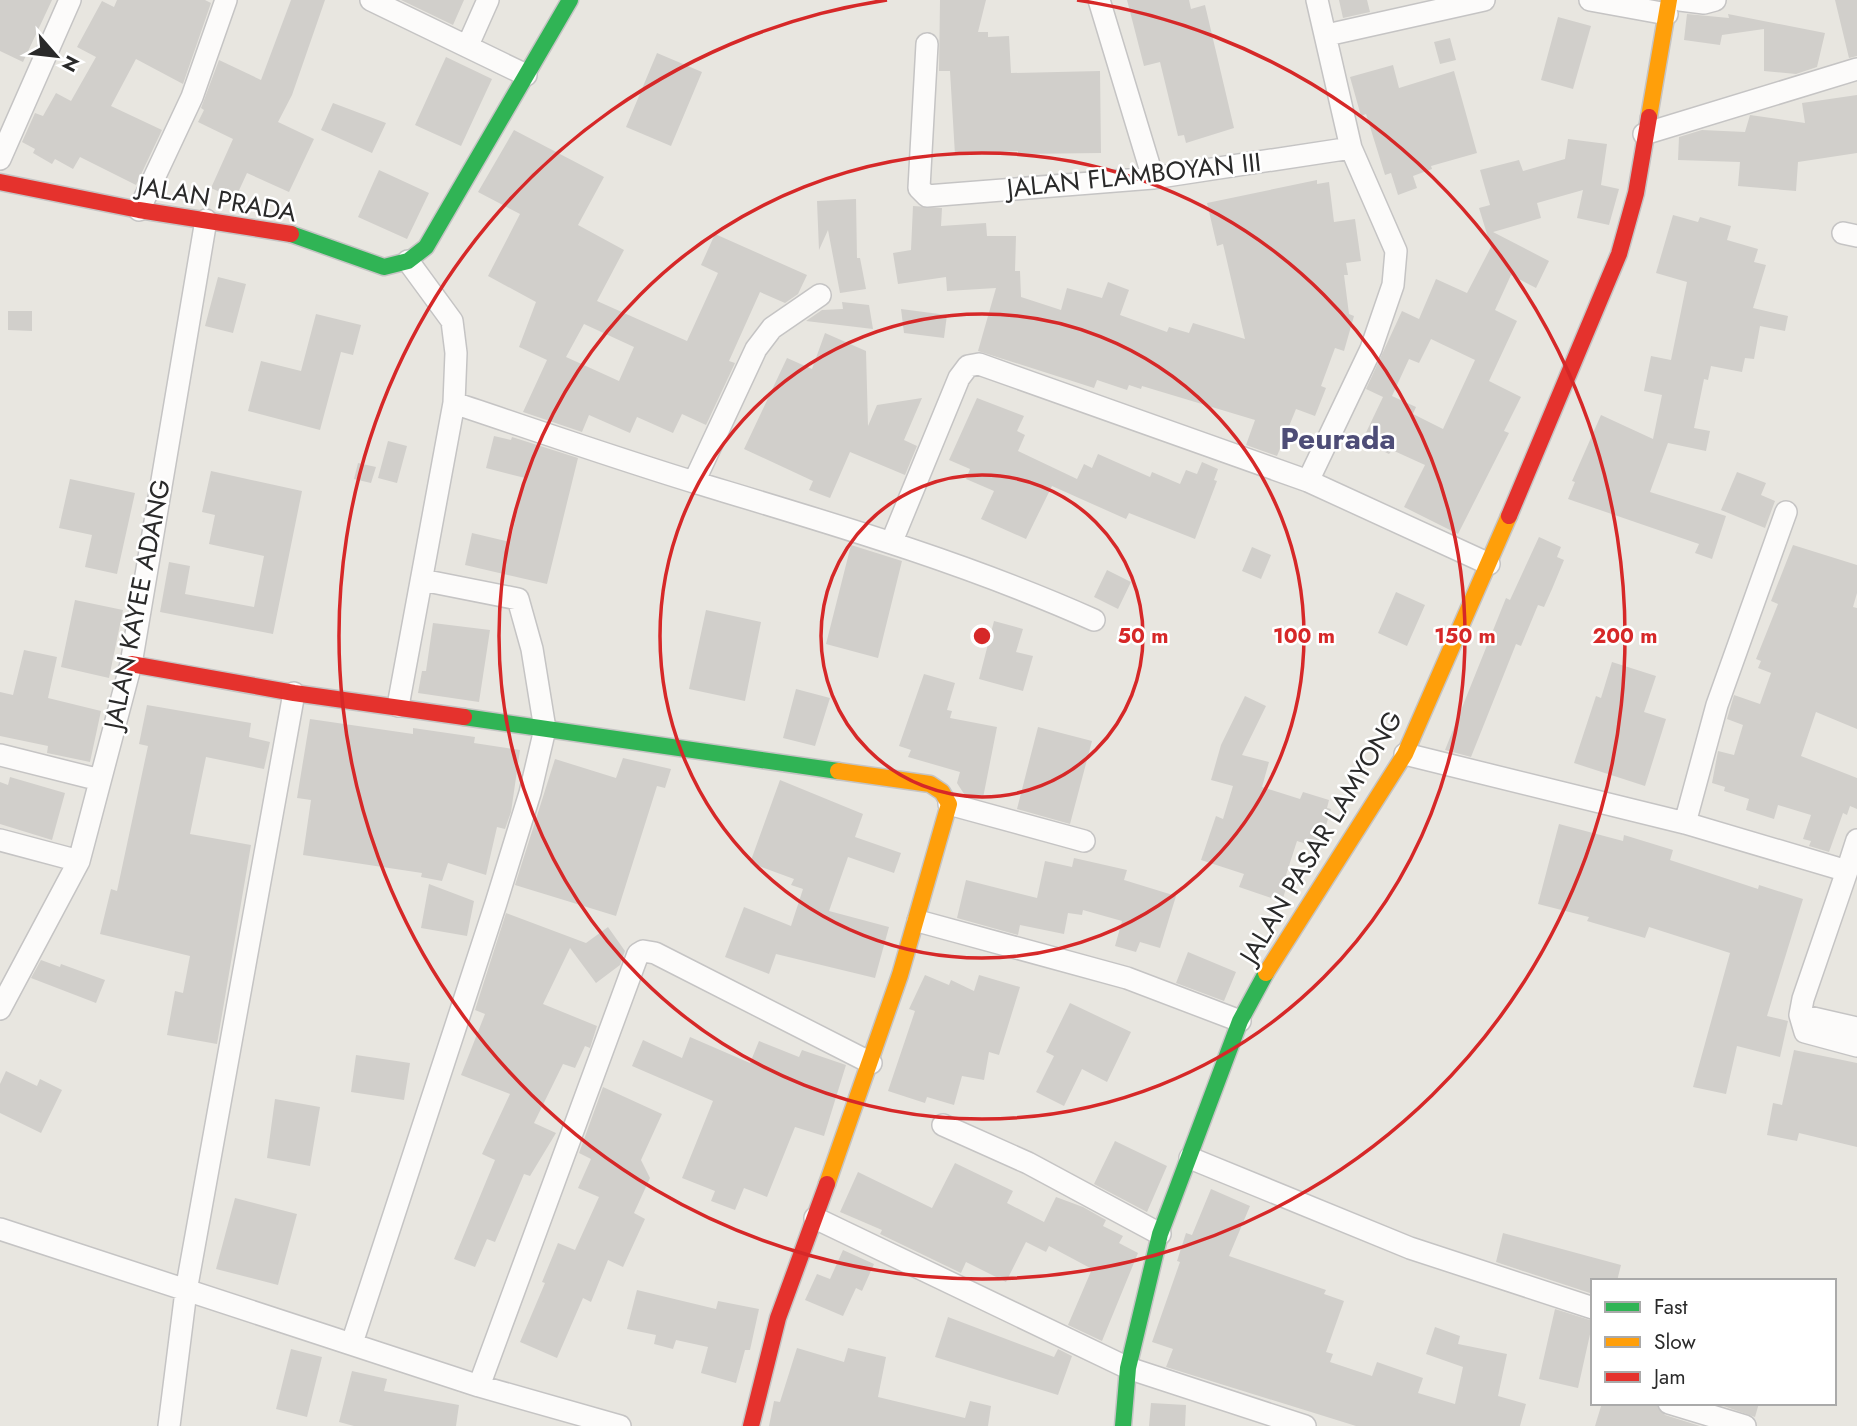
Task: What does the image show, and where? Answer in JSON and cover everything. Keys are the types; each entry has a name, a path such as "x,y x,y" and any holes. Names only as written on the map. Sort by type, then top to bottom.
{"street":[{"path":"0,159 70,0"},
{"path":"139,210 192,97 226,0"},
{"path":"371,0 526,75"},
{"path":"468,45 488,0"},
{"path":"398,706 454,403 456,353 452,321 408,261 426,247 570,0"},
{"path":"1099,0 1153,178"},
{"path":"1308,481 1371,349 1393,285 1396,251 1351,148 1317,0"},
{"path":"1327,35 1484,0"},
{"path":"1591,0 1672,4 1704,4 1715,0"},
{"name":"JALAN PASAR LAMYONG","path":"1123,1426 1128,1368 1160,1234 1240,1021 1272,962 1405,754 1489,564 1619,254 1636,193 1644,134 1672,4"},
{"name":"JALAN FLAMBOYAN III","path":"927,44 919,188 927,196 1153,178 1351,148"},
{"path":"1644,134 1857,69"},
{"name":"JALAN PRADA","path":"0,182 139,210 279,230 384,267 408,261"},
{"name":"JALAN KAYEE ADANG","path":"0,1009 79,861 131,664 206,220"},
{"path":"694,482 756,349 772,328 820,295"},
{"path":"892,541 959,378 968,366 979,364 1308,481 1489,564"},
{"path":"454,403 694,482 892,541 1016,585 1094,620"},
{"path":"1685,823 1717,705 1786,512"},
{"path":"352,1343 496,903 530,793 545,729 532,649 518,598 422,580"},
{"path":"131,664 294,693 930,784 942,792 949,804 1084,841"},
{"path":"169,1426 186,1291 294,693"},
{"path":"1405,754 1685,823 1847,872"},
{"path":"0,755 100,780"},
{"path":"751,1426 779,1306 815,1218 871,1063 918,922 949,804"},
{"path":"0,840 79,861"},
{"path":"1857,841 1803,999 1800,1015 1805,1032 1857,1046"},
{"path":"918,922 1127,978 1240,1021"},
{"path":"479,1386 638,954 643,950 655,954 871,1063"},
{"path":"1800,1015 1857,1028"},
{"path":"943,1125 1028,1163 1160,1234"},
{"path":"1190,1158 1410,1248 1591,1307"},
{"path":"815,1218 1128,1368 1305,1426"},
{"path":"0,1229 479,1386 620,1426"},
{"path":"1682,1405 1707,1409 1745,1426"}],"building":[{"path":"0,0 52,0 23,62 0,51"},
{"path":"117,0 205,0 211,3 183,84 136,59 111,106 162,130 136,185 80,157 73,169 55,159 52,164 33,153 35,149 22,142 35,113 43,116 56,93 71,101 96,57 77,47 102,1 114,7"},
{"path":"291,0 325,0 292,95 278,122 314,139 289,192 247,173 235,199 211,188 233,139 198,122 204,110 201,108 219,60 261,80"},
{"path":"401,0 464,0 453,25"},
{"path":"940,0 986,0 978,32 988,32 988,37 1009,36 1011,73 1100,71 1101,153 1018,154 1018,151 955,155 950,71 939,71"},
{"path":"1127,0 1189,0 1191,9 1205,5 1234,128 1186,143 1184,135 1178,136 1160,62 1144,66"},
{"path":"1339,0 1367,0 1370,12 1343,18"},
{"path":"1835,0 1857,0 1857,56 1849,58"},
{"path":"1687,14 1729,18 1728,14 1825,33 1817,67 1796,74 1764,71 1764,29 1722,35 1720,45 1684,40"},
{"path":"1558,17 1591,26 1573,89 1541,80"},
{"path":"1450,38 1456,60 1440,64 1434,42"},
{"path":"657,53 702,72 671,146 626,127"},
{"path":"446,57 492,79 461,146 415,125"},
{"path":"1393,65 1399,88 1454,71 1477,153 1431,166 1432,169 1413,176 1417,188 1398,195 1391,173 1385,175 1366,114 1361,116 1350,77"},
{"path":"1857,95 1857,153 1798,162 1796,191 1738,186 1740,162 1678,160 1679,137 1702,130 1745,132 1750,115 1805,123 1802,103"},
{"path":"333,103 386,123 372,153 321,130"},
{"path":"514,130 604,177 578,225 624,250 597,301 687,341 718,273 701,265 715,234 807,275 798,294 785,303 760,292 729,361 735,363 706,425 682,414 673,433 637,417 630,433 589,415 582,432 523,412 547,360 519,347 536,302 488,276 520,214 478,192","holes":["584,324 634,347 619,381 566,357"]},
{"path":"1568,139 1607,144 1601,185 1619,189 1609,225 1577,218 1583,190 1537,203 1541,218 1493,232 1549,261 1536,288 1511,275 1495,310 1517,321 1489,381 1521,397 1504,431 1509,433 1458,534 1404,507 1425,465 1392,450 1389,454 1362,441 1383,397 1366,389 1402,311 1419,319 1436,279 1467,293 1491,247 1479,208 1490,205 1480,170 1519,160 1523,171 1565,159","holes":["1431,339 1475,360 1443,429 1413,414 1416,407 1392,396 1409,359 1419,363"]},
{"path":"379,170 429,193 407,239 358,217"},
{"path":"1317,180 1317,184 1329,182 1334,222 1355,219 1361,261 1346,263 1348,275 1344,275 1349,314 1354,316 1344,351 1335,348 1321,386 1326,388 1315,416 1296,409 1277,456 1246,445 1255,420 1142,386 1141,389 1129,385 1127,390 1097,380 1094,388 978,351 996,288 947,291 946,277 898,284 893,253 911,250 913,206 942,208 941,226 986,223 987,236 1016,236 1015,271 1020,271 1021,297 1061,310 1067,288 1102,298 1108,282 1129,290 1120,315 1167,332 1169,327 1189,333 1193,323 1245,339 1223,244 1217,246 1207,203"},
{"path":"856,199 857,258 860,258 866,289 840,293 828,230 819,250 817,201"},
{"path":"1673,215 1698,222 1700,217 1731,226 1727,240 1758,249 1754,262 1766,265 1753,308 1788,316 1785,331 1760,326 1754,359 1745,358 1742,372 1711,366 1708,380 1704,379 1694,428 1710,431 1706,451 1668,443 1650,492 1726,516 1712,559 1695,553 1699,544 1568,499 1575,482 1572,481 1601,415 1653,439 1662,395 1644,391 1651,356 1671,360 1687,282 1656,273"},
{"path":"218,277 246,284 233,333 205,326"},
{"path":"842,302 869,305 873,329 806,321 822,310 843,309"},
{"path":"901,309 947,315 944,338 904,333"},
{"path":"8,311 32,311 32,331 8,330"},
{"path":"316,314 361,325 353,355 341,352 320,430 248,411 261,361 301,371"},
{"path":"825,333 866,351 868,426 877,405 922,398 904,440 917,446 905,475 850,452 830,498 809,490 813,481 744,449 787,358 812,369"},
{"path":"977,398 1024,416 1017,431 1025,435 1018,451 1077,479 1084,464 1092,468 1098,454 1150,477 1152,472 1180,484 1186,470 1197,474 1202,462 1218,469 1214,480 1217,481 1195,539 1129,513 1126,519 1052,486 1026,539 981,519 994,491 966,479 970,469 949,460"},
{"path":"494,436 511,440 512,437 578,458 547,584 465,565 472,533 510,542 525,478 486,468"},
{"path":"388,441 407,446 397,483 378,478"},
{"path":"358,463 376,467 371,483 354,479"},
{"path":"211,471 302,491 273,634 160,612 169,562 190,566 185,594 254,607 264,556 209,544 215,515 202,512"},
{"path":"1737,472 1766,483 1761,495 1775,501 1765,528 1721,510"},
{"path":"70,479 135,493 117,574 85,567 92,535 59,528"},
{"path":"1539,537 1561,547 1557,557 1564,560 1552,589 1544,607 1538,605 1521,646 1516,644 1471,757 1445,750 1506,598 1510,600"},
{"path":"851,545 902,561 878,658 826,644"},
{"path":"1793,545 1857,565 1857,593 1853,607 1857,608 1857,729 1816,712 1801,756 1857,778 1857,809 1850,806 1847,815 1843,813 1829,852 1809,846 1811,841 1803,839 1811,815 1778,805 1774,819 1746,810 1749,799 1724,791 1725,787 1712,783 1718,751 1734,755 1743,725 1727,719 1734,695 1760,704 1771,673 1758,668 1761,661 1756,659 1778,604 1771,601"},
{"path":"1252,547 1271,555 1261,579 1242,571"},
{"path":"1107,570 1131,582 1118,609 1094,597"},
{"path":"1396,592 1425,605 1407,646 1378,633"},
{"path":"75,600 123,610 109,678 61,667"},
{"path":"706,610 761,622 745,701 689,689"},
{"path":"994,621 1023,629 1016,652 1033,656 1023,691 979,679"},
{"path":"433,623 490,630 479,702 418,693 422,671 426,671"},
{"path":"24,650 57,657 48,698 101,711 90,762 47,753 48,746 0,736 0,692 13,695"},
{"path":"1612,662 1656,676 1644,712 1666,719 1645,786 1574,763 1596,696 1601,698"},
{"path":"924,674 955,683 947,710 952,711 950,718 997,727 983,798 964,794 957,783 960,772 908,757 911,750 899,746"},
{"path":"796,689 830,698 815,746 783,738"},
{"path":"1245,696 1266,706 1242,755 1269,762 1262,787 1300,799 1303,792 1329,800 1327,808 1331,809 1319,848 1297,841 1286,875 1290,876 1283,898 1279,896 1277,900 1239,887 1244,874 1201,860 1216,816 1223,819 1233,786 1211,780 1221,745"},
{"path":"147,705 251,723 249,737 270,742 264,769 206,757 190,834 251,845 217,1044 167,1035 175,991 183,993 190,956 100,934 111,889 117,891 148,746 139,744"},
{"path":"310,719 413,734 413,728 475,737 474,743 520,750 511,812 505,829 497,827 486,875 448,863 442,881 421,877 422,873 303,855 311,800 297,798"},
{"path":"1038,727 1092,741 1070,824 1017,809"},
{"path":"623,758 671,769 665,788 657,786 616,916 515,885 555,759 616,778"},
{"path":"10,777 65,793 52,840 0,824 0,782 8,785"},
{"path":"780,780 863,814 855,837 901,853 894,873 848,857 829,911 889,927 875,978 776,954 769,974 725,957 744,907 791,926 803,889 791,885 794,879 750,863"},
{"path":"1559,824 1623,841 1624,835 1673,850 1670,860 1758,889 1759,885 1803,899 1767,1016 1788,1021 1780,1057 1737,1046 1726,1094 1693,1087 1730,953 1649,927 1645,938 1587,921 1589,917 1538,904"},
{"path":"1074,858 1127,870 1124,880 1176,896 1160,948 1140,942 1136,952 1115,946 1122,921 1083,910 1082,915 1068,913 1064,934 1020,925 1018,935 957,918 966,880 1037,898 1045,861 1072,867"},
{"path":"429,884 474,901 467,936 421,928"},
{"path":"506,913 586,943 608,927 625,951 620,965 596,983 570,948 543,1004 597,1026 590,1048 585,1046 575,1068 563,1064 534,1123 556,1133 530,1176 524,1174 495,1242 487,1239 475,1267 454,1259 495,1160 482,1154 510,1094 461,1075 485,1014 475,1010"},
{"path":"1188,952 1236,972 1224,1001 1176,983"},
{"path":"41,960 60,967 61,964 105,980 96,1003 31,978"},
{"path":"925,975 949,985 951,980 974,991 979,975 1020,987 999,1055 989,1052 984,1080 962,1076 954,1105 927,1097 925,1103 888,1091 915,1011 909,1009"},
{"path":"1070,1003 1131,1032 1107,1082 1082,1069 1064,1106 1036,1092 1054,1056 1046,1052"},
{"path":"690,1037 750,1063 759,1041 799,1057 802,1050 846,1065 824,1136 795,1127 767,1197 744,1188 735,1210 711,1201 715,1191 682,1178 713,1101 632,1066 643,1040 682,1058"},
{"path":"1794,1050 1857,1063 1857,1147 1799,1133 1797,1141 1767,1135 1773,1103 1782,1105"},
{"path":"356,1055 410,1063 404,1100 351,1092"},
{"path":"6,1071 37,1086 40,1079 62,1090 41,1133 0,1113 0,1084"},
{"path":"603,1087 662,1114 641,1160 650,1178 634,1213 645,1219 623,1267 608,1260 591,1302 583,1298 557,1358 520,1342 545,1283 542,1282 558,1243 575,1250 599,1197 578,1188 591,1159 579,1153"},
{"path":"275,1099 320,1107 310,1166 267,1158"},
{"path":"1115,1141 1167,1166 1147,1212 1094,1184"},
{"path":"955,1163 1013,1191 1007,1203 1044,1222 1056,1197 1083,1207 1106,1220 1103,1226 1123,1236 1119,1243 1138,1253 1102,1341 1068,1325 1092,1269 1049,1246 1046,1252 1026,1242 1006,1282 966,1262 961,1273 880,1234 882,1230 840,1212 858,1172 932,1208"},
{"path":"1211,1189 1250,1206 1229,1256 1326,1290 1324,1294 1344,1301 1326,1352 1333,1354 1330,1362 1372,1376 1377,1362 1423,1378 1418,1393 1455,1404 1463,1367 1426,1354 1435,1327 1460,1336 1458,1344 1507,1354 1498,1396 1526,1404 1520,1426 1356,1426 1166,1367 1173,1349 1152,1342 1180,1262 1177,1261 1186,1233 1192,1235"},
{"path":"235,1198 297,1214 278,1285 216,1269"},
{"path":"1503,1233 1621,1265 1618,1279 1591,1279 1591,1293 1496,1262"},
{"path":"843,1250 874,1264 862,1291 856,1288 843,1316 805,1300 817,1274 830,1279"},
{"path":"637,1290 716,1309 718,1301 759,1309 750,1350 745,1350 736,1383 701,1373 708,1347 676,1340 673,1349 654,1344 656,1335 627,1329"},
{"path":"1555,1309 1591,1320 1578,1388 1539,1379"},
{"path":"948,1317 1054,1357 1058,1349 1072,1356 1058,1395 935,1357"},
{"path":"797,1348 844,1362 848,1348 886,1357 878,1397 965,1418 970,1401 991,1406 988,1426 769,1426 774,1401 780,1402"},
{"path":"291,1349 322,1357 307,1417 276,1409"},
{"path":"352,1371 387,1379 384,1391 459,1405 456,1426 354,1426 339,1422"},
{"path":"1151,1403 1186,1405 1185,1426 1149,1426"},
{"path":"1601,1405 1658,1405 1665,1415 1700,1426 1595,1426"},
{"path":"1721,1405 1758,1405 1755,1417"}],"traffic: fast":[{"path":"291,234 384,267 408,261 426,247 570,0"},
{"path":"464,717 838,771"},
{"path":"1123,1426 1128,1368 1160,1234 1240,1021 1266,973"}],"traffic: slow":[{"path":"1649,117 1669,0"},
{"path":"1266,973 1405,754 1509,516"},
{"path":"827,1184 900,975 949,804 942,792 930,784 838,771"}],"traffic: jam":[{"path":"1509,516 1619,254 1636,193 1649,117"},
{"path":"0,182 139,210 291,234"},
{"path":"131,664 294,693 464,717"},
{"path":"751,1426 778,1318 827,1184"}],"district":[{"name":"Peurada","path":"1338,439"}]}
